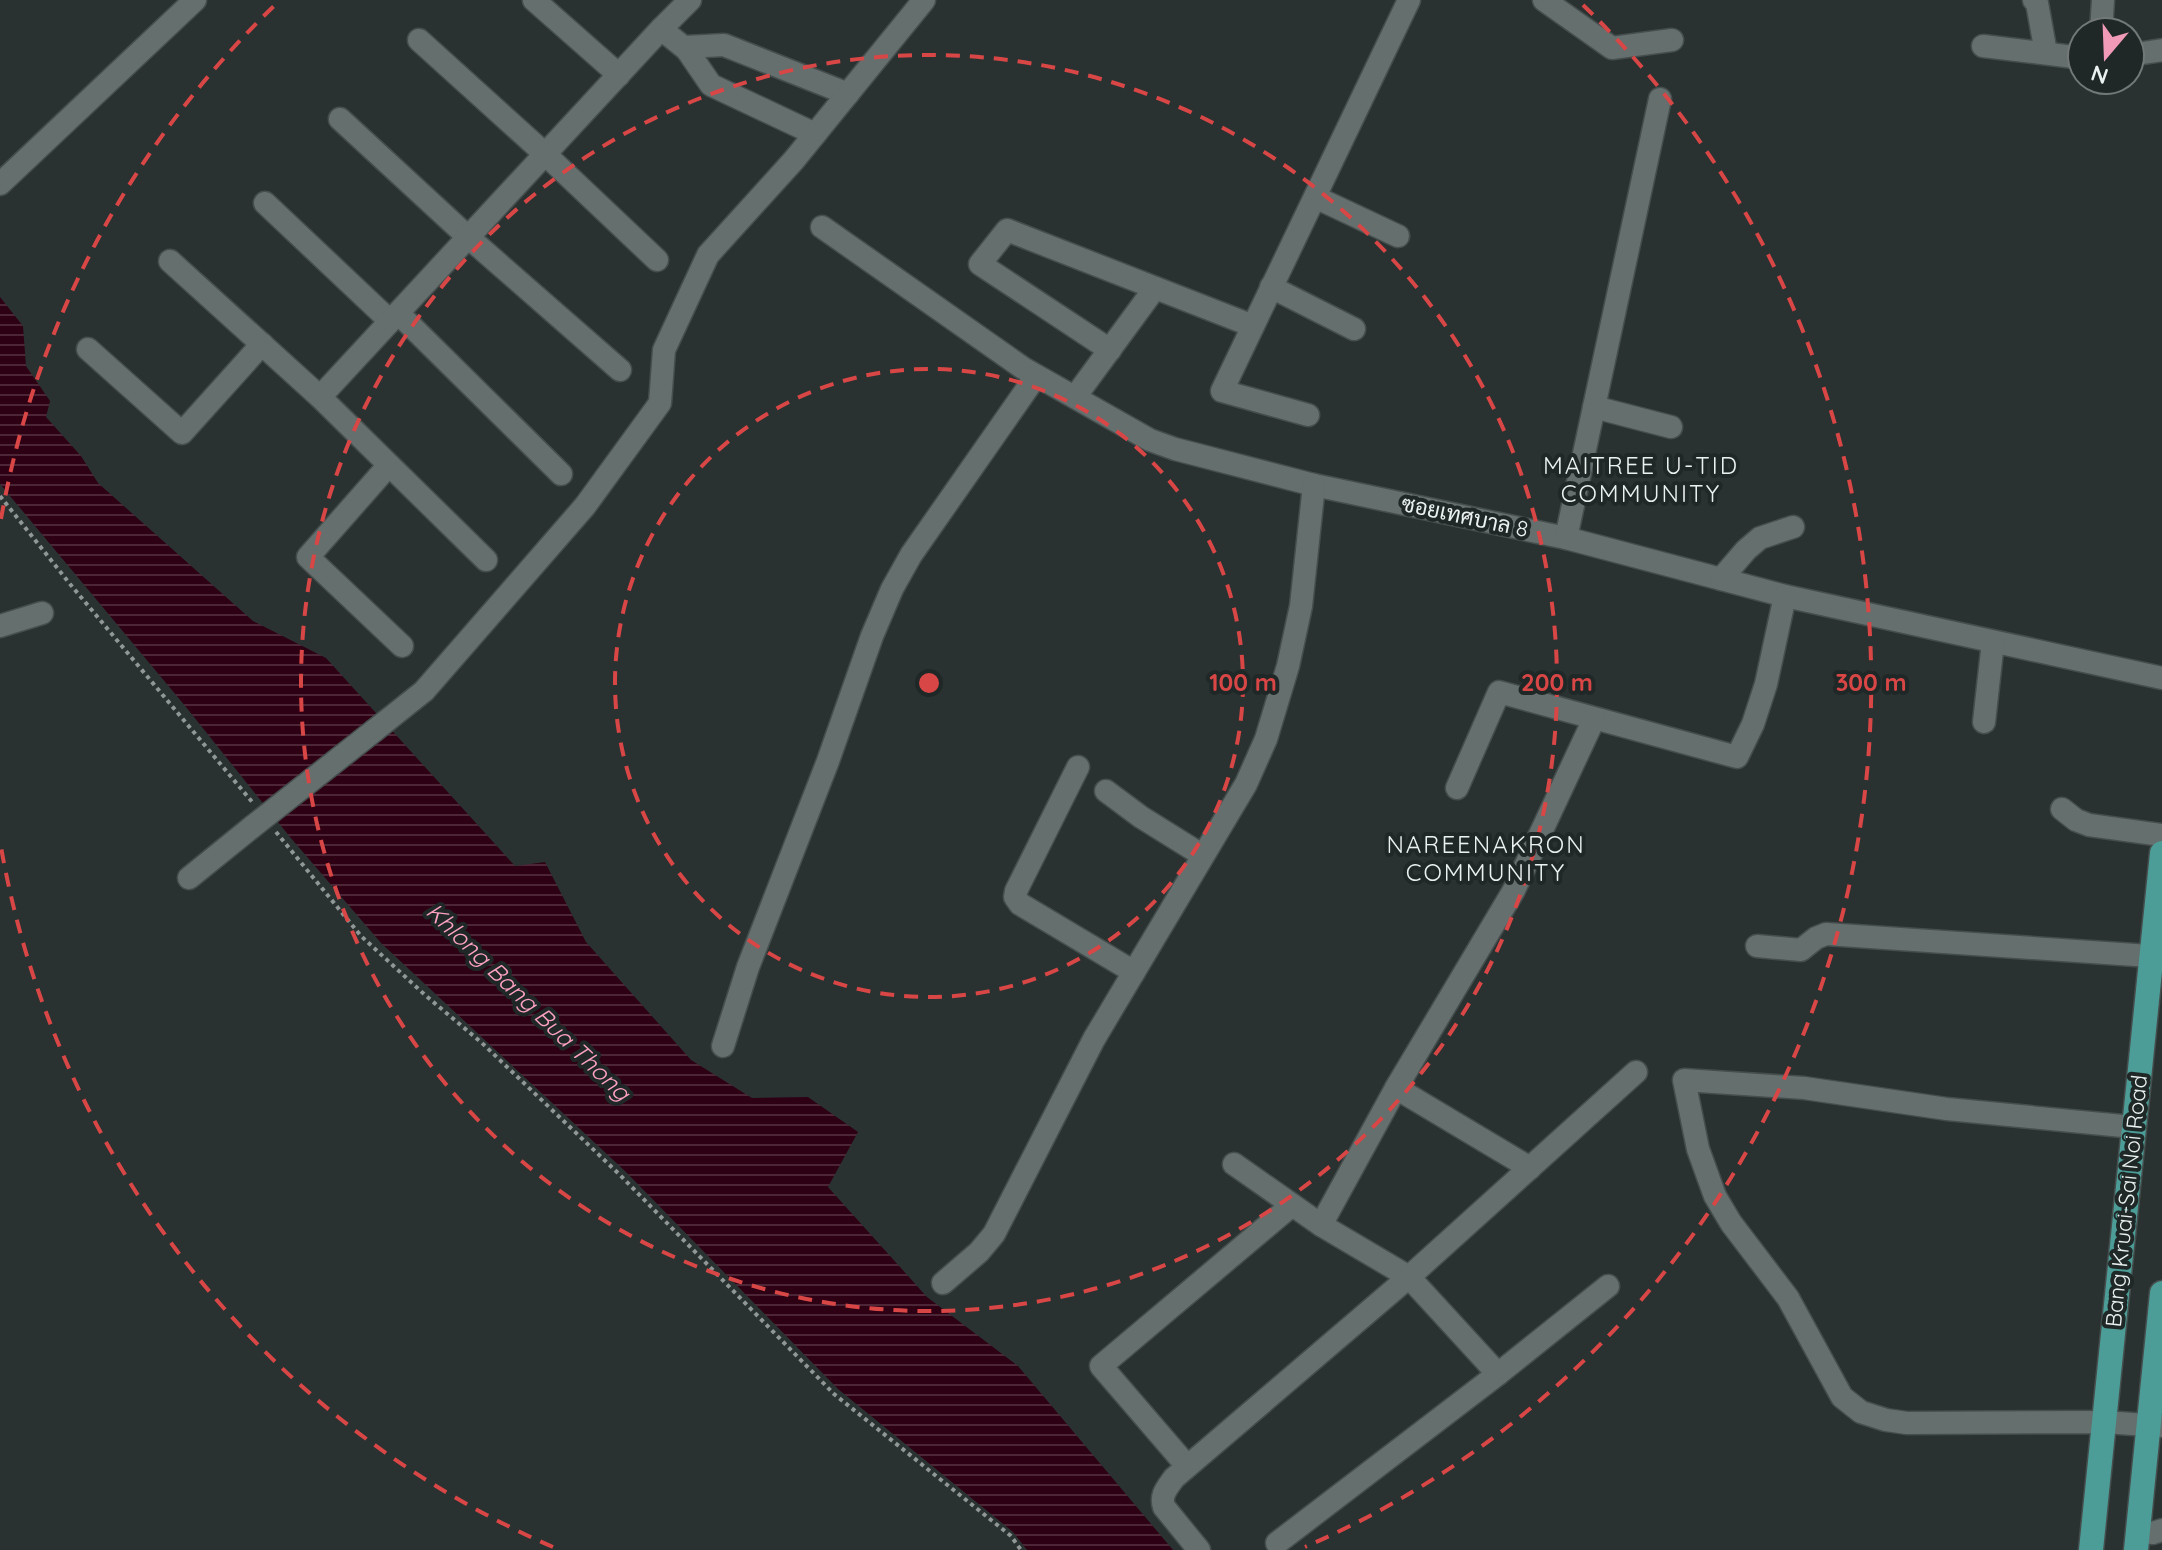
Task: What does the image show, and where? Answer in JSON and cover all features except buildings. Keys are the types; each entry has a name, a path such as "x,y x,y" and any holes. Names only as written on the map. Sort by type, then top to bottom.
{"main road":[{"name":"Bang Kruai-Sai Noi Road","path":"2091,1550 2162,853"},
{"name":"Bang Kruai-Sai Noi Road","path":"2145,1538 2156,1426 2162,1293"}],"street":[{"path":"0,184 195,0"},
{"path":"534,0 619,75"},
{"path":"320,397 690,0"},
{"path":"189,878 255,818 424,691 585,506 660,403 664,350 708,255 815,134 924,0"},
{"path":"1308,415 1222,391 1409,0"},
{"path":"1544,0 1612,48 1672,40"},
{"path":"2034,0 2046,53"},
{"path":"661,29 686,49 711,85 815,134"},
{"path":"419,40 657,260"},
{"path":"686,49 724,45 848,94"},
{"path":"1983,46 2066,56"},
{"path":"1566,538 1660,99"},
{"path":"340,119 468,237 620,370"},
{"path":"1315,197 1398,236"},
{"path":"265,203 394,317 561,474"},
{"name":"ซอยเทศบาล 8","path":"822,227 1036,376 1150,440 1175,449 1314,485 1566,538 1785,596 2162,678"},
{"path":"1110,350 980,264 1007,230 1253,326"},
{"path":"170,261 320,397 486,560"},
{"path":"1271,287 1354,329"},
{"path":"1075,397 1155,288"},
{"path":"88,349 182,433 262,344"},
{"path":"723,1046 753,953 892,589 911,555 1036,376"},
{"path":"1594,407 1671,427"},
{"path":"389,465 308,557 402,646"},
{"path":"943,1283 979,1252 994,1234 1094,1039 1246,784 1266,739 1288,666 1301,606 1314,485"},
{"path":"1721,579 1760,538 1793,527"},
{"path":"1457,788 1499,692 1737,757 1753,724 1766,684 1785,596"},
{"path":"0,626 42,613"},
{"path":"1984,722 1993,642"},
{"path":"1321,1225 1396,1088 1514,890 1594,719"},
{"path":"1078,767 1015,897 1020,904 1134,972"},
{"path":"1106,791 1202,855"},
{"path":"2062,809 2089,825 2162,835"},
{"path":"1757,946 1801,950 1826,934 2150,956"},
{"path":"1199,1550 1162,1502 1163,1493 1187,1466 1409,1277 1636,1072"},
{"path":"2133,1127 1947,1109 1804,1088 1684,1080 1698,1149 1715,1196 1731,1223 1788,1298 1842,1397 1861,1412 1907,1423 2104,1422 2156,1426"},
{"path":"1396,1088 1530,1168"},
{"path":"1234,1164 1321,1225 1409,1277 1498,1374"},
{"path":"1187,1466 1101,1366 1292,1205"},
{"path":"1277,1543 1608,1286"}],"path":[{"path":"0,496 255,818"},
{"path":"275,831 361,936 482,1043 620,1175 834,1394 1011,1536 1021,1550"}],"water":[{"name":"Khlong Bang Bua Thong","path":"0,297 23,326 26,366 50,401 46,417 81,456 98,483 253,621 326,658 515,866 545,862 586,942 691,1060 752,1098 808,1097 858,1132 828,1187 927,1297 1018,1366 1173,1550 1027,1550 1013,1532 838,1389 625,1171 381,943 0,484"}],"district":[{"name":"MAITREE U-TID COMMUNITY","path":"1641,480"},
{"name":"NAREENAKRON COMMUNITY","path":"1486,859"}]}
